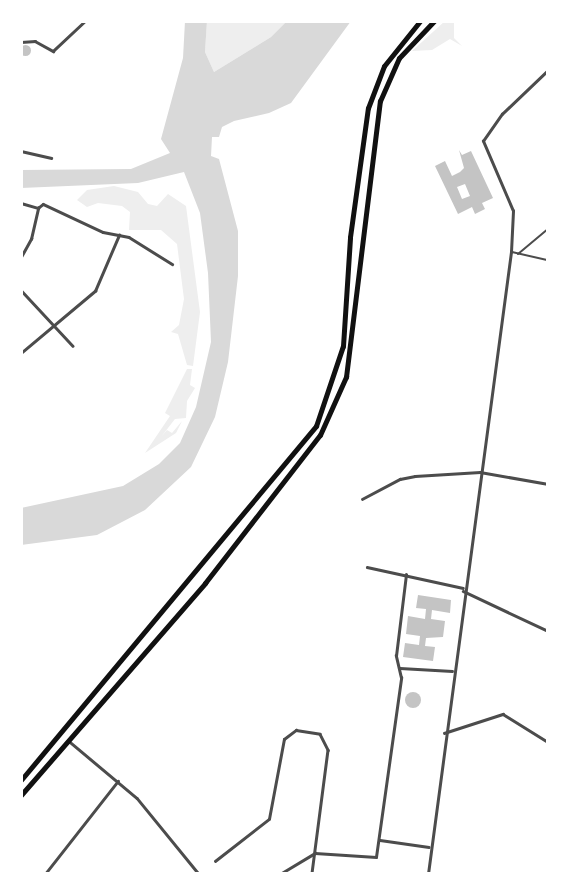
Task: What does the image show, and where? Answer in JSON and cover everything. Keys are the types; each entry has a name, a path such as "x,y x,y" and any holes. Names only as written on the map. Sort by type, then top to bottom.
{"main road":[{"path":"21,780 193,573 299,451 323,411 343,346 349,237 368,108 384,66 420,21"},
{"path":"21,795 205,583 309,453 340,395 357,305 371,149 380,101 399,58 434,21"},
{"path":"193,573 205,583"}],"street":[{"path":"21,42 36,41 53,51 85,21"},
{"path":"428,874 429,847 452,671 511,252 513,211 483,141 502,114 548,70"},
{"path":"21,151 51,158"},
{"path":"21,203 38,208"},
{"path":"21,257 38,208 43,204 172,264"},
{"path":"21,353 95,291 118,237"},
{"path":"21,290 73,346"},
{"path":"362,499 400,479 480,472 548,484"},
{"path":"367,567 463,589 548,631"},
{"path":"280,874 315,853 373,860 380,840 399,668 396,656 406,575"},
{"path":"399,668 452,671"},
{"path":"444,733 503,714 548,742"},
{"path":"215,861 269,819 284,740 296,730 320,734 328,746 312,874"},
{"path":"67,739 118,781 166,830 199,874"},
{"path":"45,874 118,781"},
{"path":"380,840 429,847"}],"lane":[{"path":"518,254 548,229"},
{"path":"511,252 548,260"}],"shaded area":[{"path":"185,21 207,21 205,52 214,72 271,37 287,21 351,21 291,103 269,113 234,121 222,127 219,137 212,137 211,156 219,159 238,231 238,276 228,362 215,417 191,467 145,510 97,535 21,545 21,508 123,486 159,464 180,443 196,407 211,342 208,273 200,213 184,172 138,183 21,188 21,170 131,169 170,153 161,139 183,58"},
{"path":"207,21 287,21 271,37 214,72 205,52"},
{"path":"445,21 454,21 454,38 462,46 450,39 432,50 412,51"},
{"path":"114,186 138,192 148,204 157,206 168,194 186,206 200,312 193,366 187,365 178,334 171,332 179,325 184,299 177,244 161,230 129,230 130,212 122,206 98,203 87,207 77,200 87,190"},
{"path":"187,369 192,369 190,385 195,388 187,401 186,418 175,419 161,437 167,430 172,433 182,421 176,433 145,453 170,416 165,413"}],"building":[{"path":"25,45 29,46 29,54 25,55 21,54 20,50 21,46"},
{"path":"459,150 462,155 471,151 493,198 482,203 485,209 475,214 472,207 458,214 435,166 445,161 452,176 464,168","holes":["465,184 470,196 462,199 457,187"]},
{"path":"418,595 451,600 450,613 432,610 431,619 445,621 443,637 426,638 425,646 435,647 433,661 403,657 405,643 419,645 420,636 406,634 408,616 425,619 426,609 416,608"},
{"path":"413,692 419,694 419,706 413,708 407,706 405,700 407,694"}]}
